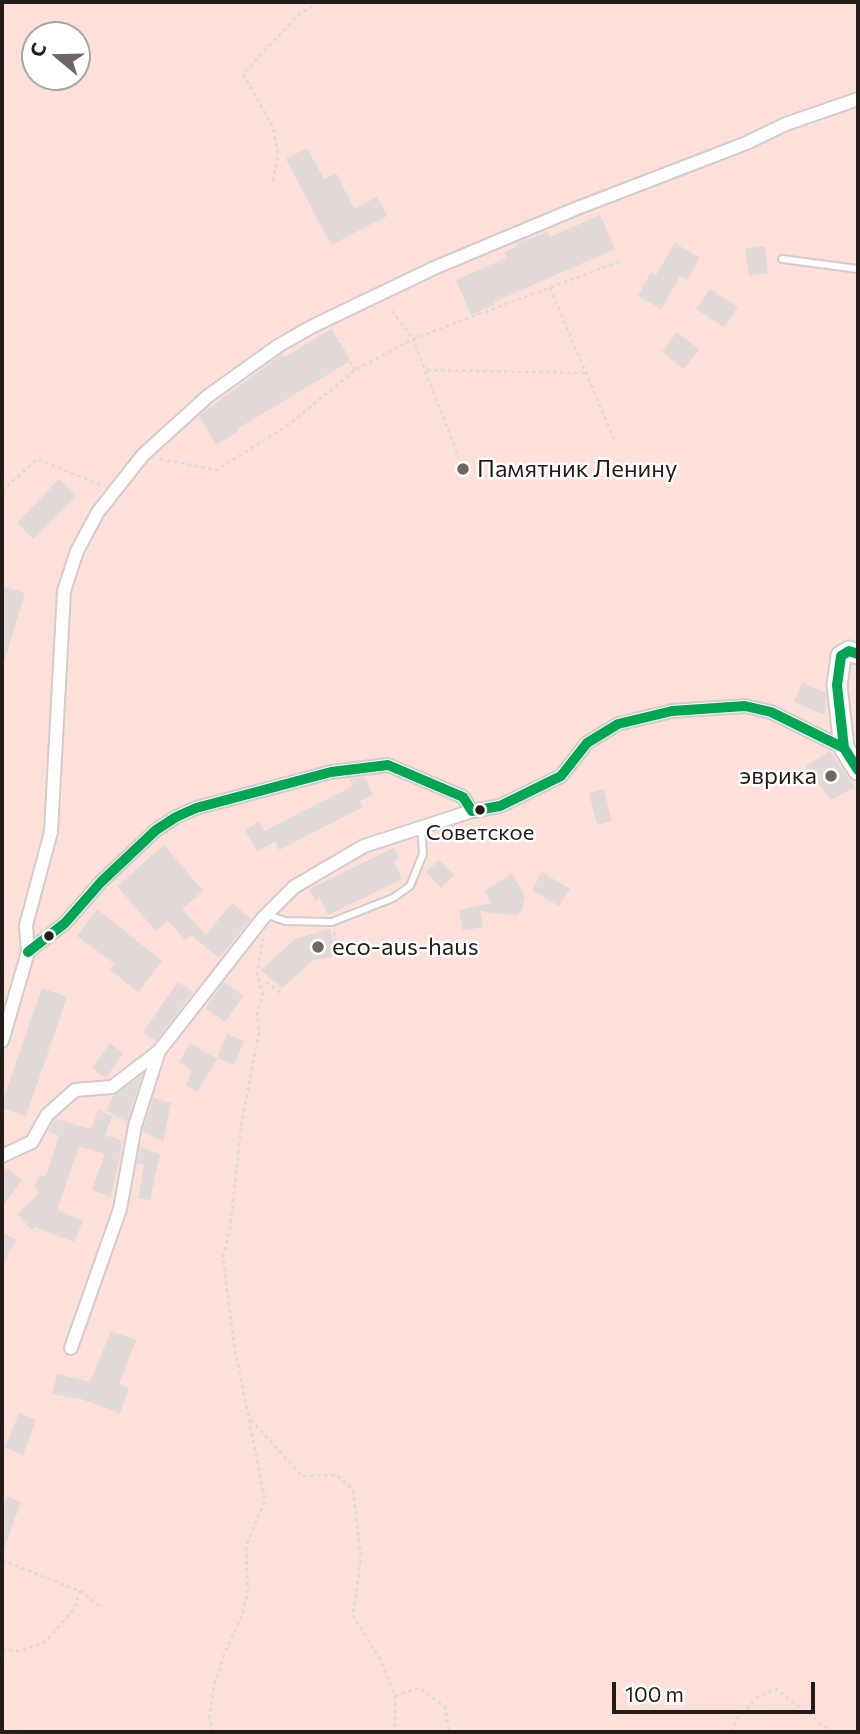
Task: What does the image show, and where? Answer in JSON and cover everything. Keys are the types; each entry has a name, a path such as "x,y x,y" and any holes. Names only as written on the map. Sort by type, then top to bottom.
{"street":[{"path":"2,1041 28,952 26,925 51,832 64,591 77,551 98,512 143,455 208,396 278,346 326,320 434,268 575,209 744,144 786,124 858,99"},
{"path":"858,654 845,652 839,661 837,685 844,748 858,770"},
{"path":"2,1156 32,1142 47,1115 75,1090 112,1087 159,1051 265,916 294,887 364,846 472,811 500,806 561,776 587,743 618,724 672,711 745,706 771,712 844,748"},
{"path":"28,952 65,923 101,882 156,830 196,808 331,772 388,765 463,797 472,811"},
{"path":"71,1348 120,1209 135,1126 159,1051"}],"lane":[{"path":"782,259 858,269"},
{"path":"265,916 285,920 332,922 393,898 410,886 423,854 421,828"}],"path":[{"path":"273,181 278,155 273,127 243,74 297,16 318,2"},
{"path":"143,455 218,470 291,423 355,370 413,339 621,261"},
{"path":"550,288 614,439"},
{"path":"392,311 413,339 463,466"},
{"path":"326,320 355,370"},
{"path":"427,370 587,373"},
{"path":"2,491 37,459 74,477 115,490"},
{"path":"214,1732 209,1717 215,1686 225,1652 242,1616 248,1590 246,1546 265,1500 234,1344 223,1256 230,1230 241,1127 259,1032 257,1011 263,996 257,974 262,955 265,916"},
{"path":"332,922 339,957"},
{"path":"266,982 282,993"},
{"path":"251,1420 302,1476 337,1475 353,1490 361,1558 353,1616 380,1659 395,1696 395,1732"},
{"path":"2,1560 80,1591 102,1608"},
{"path":"2,1650 19,1651 45,1642 74,1609 80,1591"},
{"path":"395,1696 419,1688 445,1707 449,1732"},
{"path":"732,1732 736,1720 757,1697 776,1689 832,1732"}],"shaded area":[{"path":"2,2 858,2 858,1732 2,1732"}],"building":[{"path":"307,148 324,179 336,173 354,209 377,197 387,216 331,245 286,159"},
{"path":"600,215 615,249 494,302 495,304 471,315 456,280 506,258 504,252 516,247 517,243 548,232 550,237"},
{"path":"675,243 700,258 687,280 680,276 661,309 638,296 651,272 656,275"},
{"path":"765,246 768,273 749,276 745,249"},
{"path":"710,289 738,307 724,327 696,309"},
{"path":"331,329 350,361 237,429 238,431 216,445 199,416 282,354 285,357"},
{"path":"677,332 699,349 684,369 662,352"},
{"path":"59,479 76,496 33,539 17,523"},
{"path":"2,586 25,593 4,662 2,661"},
{"path":"802,683 826,693 825,715 794,702"},
{"name":"эврика","path":"830,751 855,787 831,800 806,766"},
{"path":"365,777 373,795 360,801 363,807 279,850 275,841 257,851 245,830 259,822 264,831 353,786 349,779"},
{"path":"604,789 612,821 597,825 589,793"},
{"path":"457,825 459,835 440,840 438,831"},
{"path":"164,845 203,891 182,909 206,935 232,903 251,919 219,958 191,935 185,940 168,921 156,931 117,886"},
{"path":"394,848 399,859 394,862 402,879 328,915 320,898 315,901 309,889"},
{"path":"439,860 454,875 441,888 426,872"},
{"path":"542,872 570,889 559,906 532,890"},
{"path":"512,873 525,897 522,910 517,916 480,911 483,927 463,931 459,910 491,903 485,891"},
{"path":"97,909 162,961 138,992 110,970 115,964 77,936"},
{"path":"330,929 337,955 312,961 282,988 261,970 295,939"},
{"path":"178,982 193,992 156,1041 143,1032"},
{"path":"224,982 243,996 225,1022 205,1008"},
{"path":"42,988 67,997 26,1116 2,1108 2,1103"},
{"path":"227,1034 244,1041 234,1065 217,1058"},
{"path":"110,1043 123,1053 106,1078 92,1068"},
{"path":"190,1043 217,1059 197,1092 186,1085 192,1071 179,1062"},
{"path":"142,1075 127,1122 106,1110 114,1095"},
{"path":"153,1098 171,1103 163,1142 143,1131"},
{"path":"98,1110 112,1116 105,1135 123,1141 111,1197 92,1190 105,1154 79,1146 57,1210 83,1221 74,1242 35,1227 32,1230 17,1214 39,1194 35,1187 39,1175 46,1176 59,1136 48,1131 56,1119 91,1129"},
{"path":"140,1147 160,1154 150,1200 138,1198 144,1165 137,1163"},
{"path":"6,1168 22,1180 2,1207 2,1174"},
{"path":"2,1232 16,1240 2,1268"},
{"path":"111,1331 136,1340 119,1384 129,1388 120,1413 81,1399 52,1394 57,1374 90,1382"},
{"path":"19,1413 36,1420 23,1455 5,1448"},
{"path":"7,1497 21,1502 3,1551 2,1512"}],"transit line":[{"path":"858,654 849,651 841,656 837,685 844,748 858,770"},
{"path":"28,952 65,923 101,882 156,830 176,817 196,808 331,772 388,765 463,797 472,811 500,806 561,776 587,743 618,724 672,711 745,706 771,712 844,748"}],"place":[{"name":"Памятник Ленину","path":"463,469"},
{"name":"эврика","path":"831,776"},
{"name":"Советское","path":"480,810"},
{"name":"eco-aus-haus","path":"318,947"}]}
